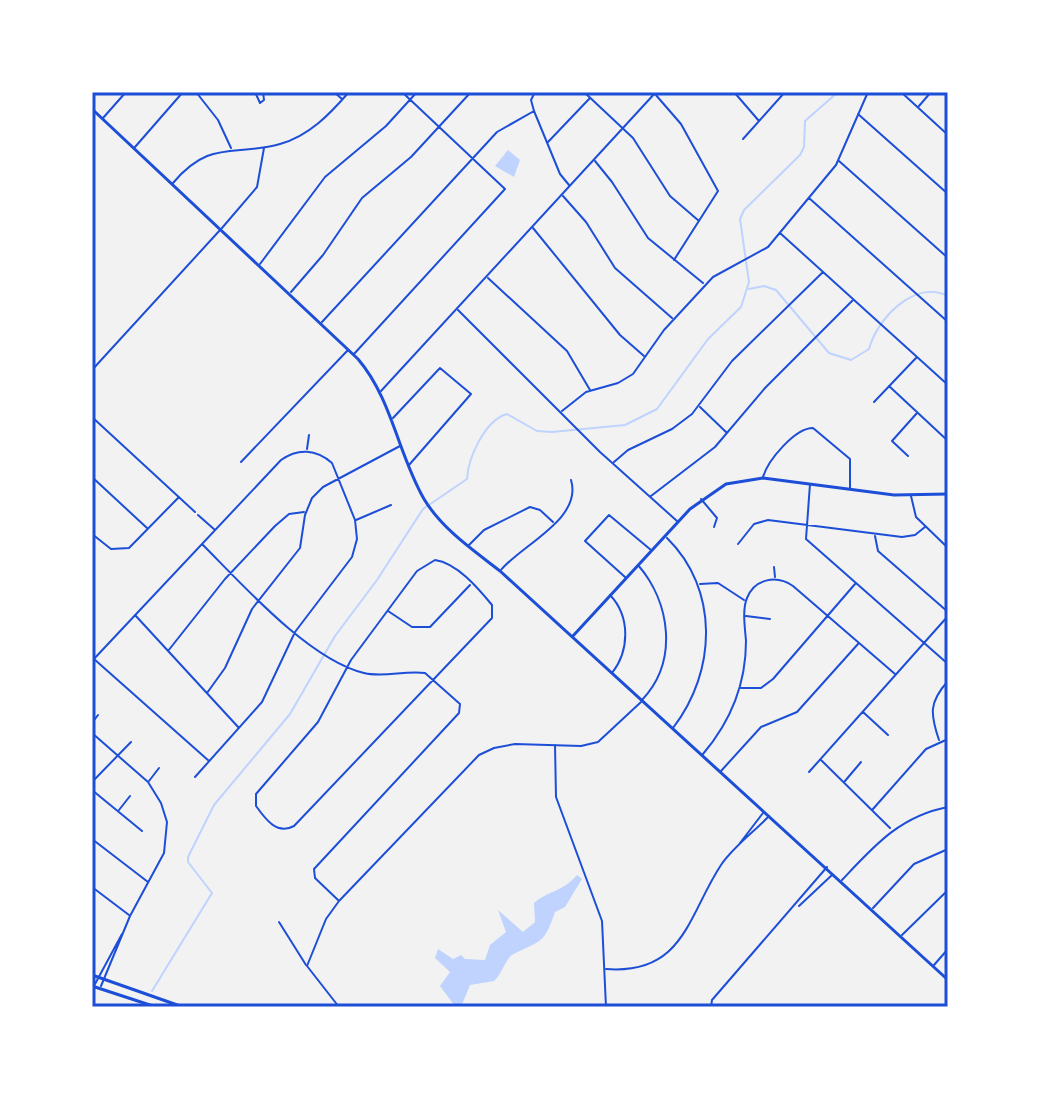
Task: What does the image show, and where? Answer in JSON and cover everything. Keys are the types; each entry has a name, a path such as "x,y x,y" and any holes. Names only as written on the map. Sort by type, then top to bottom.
{"main road":[{"path":"92,109 354,354 380,392 423,497 433,512 948,980"},
{"path":"572,637 677,521 701,499 726,484 763,478 911,496 948,494"},
{"path":"92,975 183,1007"},
{"path":"93,986 156,1007"}],"street":[{"path":"102,119 126,92"},
{"path":"134,148 183,92"},
{"path":"196,92 218,120 232,149"},
{"path":"255,92 260,103 264,100 263,92"},
{"path":"334,92 343,100"},
{"path":"173,184 198,158 232,149 264,147 305,133 349,92"},
{"path":"354,354 503,193 505,186 402,92"},
{"path":"260,264 291,227 325,177 386,126 417,92"},
{"path":"291,292 362,198 404,165 471,92"},
{"path":"535,92 531,100 534,111 560,174 570,186"},
{"path":"584,92 623,128 647,157 670,196 700,223"},
{"path":"734,92 759,121"},
{"path":"743,139 785,92"},
{"path":"562,411 591,390 624,381 637,371 673,319 705,285 718,273 768,247 838,160 868,92"},
{"path":"901,92 948,135"},
{"path":"918,107 931,92"},
{"path":"380,392 656,93 681,124 718,190 674,260"},
{"path":"548,143 590,98"},
{"path":"322,322 501,128 534,111"},
{"path":"857,113 948,194"},
{"path":"92,370 257,187 264,147"},
{"path":"594,160 645,234 705,285"},
{"path":"838,160 948,258"},
{"path":"562,195 586,222 615,268 673,319"},
{"path":"809,198 948,322"},
{"path":"532,227 611,325 646,357"},
{"path":"780,232 948,385"},
{"path":"613,463 628,450 672,429 699,406 732,361 823,272"},
{"path":"487,277 567,351 591,390"},
{"path":"650,497 695,464 728,433 765,388 853,300"},
{"path":"457,309 613,463 677,521"},
{"path":"241,462 349,349"},
{"path":"874,402 917,358"},
{"path":"391,421 440,368 471,394 409,465"},
{"path":"889,386 948,440"},
{"path":"699,406 728,433"},
{"path":"908,456 892,441 918,412"},
{"path":"92,417 215,530"},
{"path":"763,478 766,468 795,436 804,429 813,428 850,459 850,488"},
{"path":"307,451 309,435"},
{"path":"207,693 225,668 246,619 300,548 306,512 320,489 401,445"},
{"path":"195,777 210,761 239,729 266,695 295,632 352,557 357,539 355,520 340,477 330,460 307,451 292,453 281,460 93,660 210,761"},
{"path":"92,477 148,529"},
{"path":"813,477 804,524 808,542 948,664"},
{"path":"500,571 534,545 574,500 571,480"},
{"path":"911,496 912,511 948,548"},
{"path":"92,534 111,549 122,550 179,497"},
{"path":"701,499 717,518 714,527"},
{"path":"355,520 391,505"},
{"path":"468,546 484,530 530,507 540,510 554,523"},
{"path":"168,651 231,573 286,516 306,512"},
{"path":"626,578 586,543 588,538 612,515 651,550"},
{"path":"738,544 759,522 804,524 911,537 925,527"},
{"path":"665,535 687,560 699,584 706,623 703,670 694,699 673,729"},
{"path":"809,772 948,614 878,551 875,535"},
{"path":"202,544 295,632 347,668 372,674 419,672 435,680 460,704 459,713 314,869 315,878 339,901"},
{"path":"431,561 447,563 471,584 492,605 493,614 435,680 294,826 285,830 275,827 255,803 256,794 318,722 347,668 417,571 431,561"},
{"path":"307,966 326,919 339,901 479,755 515,744 581,746 601,741 642,701 660,675 665,631 660,598 638,565"},
{"path":"774,567 775,579"},
{"path":"702,755 727,722 740,688 745,661 746,601 757,585 775,579 793,586 895,674"},
{"path":"699,584 718,583 746,601"},
{"path":"388,611 412,627 430,627 471,584"},
{"path":"740,688 766,685 855,584"},
{"path":"610,595 623,614 625,637 622,658 612,674"},
{"path":"135,615 239,729"},
{"path":"745,616 770,619"},
{"path":"720,772 761,727 797,712 859,642"},
{"path":"939,741 931,718 932,703 948,681"},
{"path":"862,711 888,735"},
{"path":"92,723 98,715"},
{"path":"92,733 148,782 165,813 167,836 164,853 130,916 100,988"},
{"path":"873,809 926,749 948,739"},
{"path":"92,782 131,742"},
{"path":"555,745 556,797 604,928 606,1007"},
{"path":"821,758 892,830"},
{"path":"844,782 861,762"},
{"path":"148,782 159,768"},
{"path":"92,790 142,831"},
{"path":"118,811 130,796"},
{"path":"842,881 892,830 913,817 948,807"},
{"path":"606,969 645,966 662,957 690,927 722,863 767,814"},
{"path":"92,839 148,882"},
{"path":"872,909 914,864 948,849"},
{"path":"711,1007 712,1000 794,909 827,867"},
{"path":"794,909 834,874"},
{"path":"92,887 130,916"},
{"path":"901,936 948,890"},
{"path":"279,922 307,966 339,1007"},
{"path":"93,986 123,933"},
{"path":"933,966 948,949"}],"water":[{"path":"508,150 520,160 514,177 495,166"},
{"path":"577,875 582,879 565,907 555,912 544,936 512,955 494,981 470,985 461,1007 454,1005 440,986 450,972 435,958 438,949 453,959 461,955 465,959 485,960 490,945 506,932 498,910 523,932 535,922 534,903"}],"waterway":[{"path":"152,991 212,893 188,862 188,857 214,805 290,714 335,636 377,580 423,509 467,479 479,441 492,424 507,414 537,431 552,432 625,425 657,409 708,339 741,307 749,282 740,219 744,210 800,155 804,147 805,121 838,92"},
{"path":"749,289 764,286 776,290 829,353 851,360 869,349 880,326 910,297 935,292 948,296"}]}
